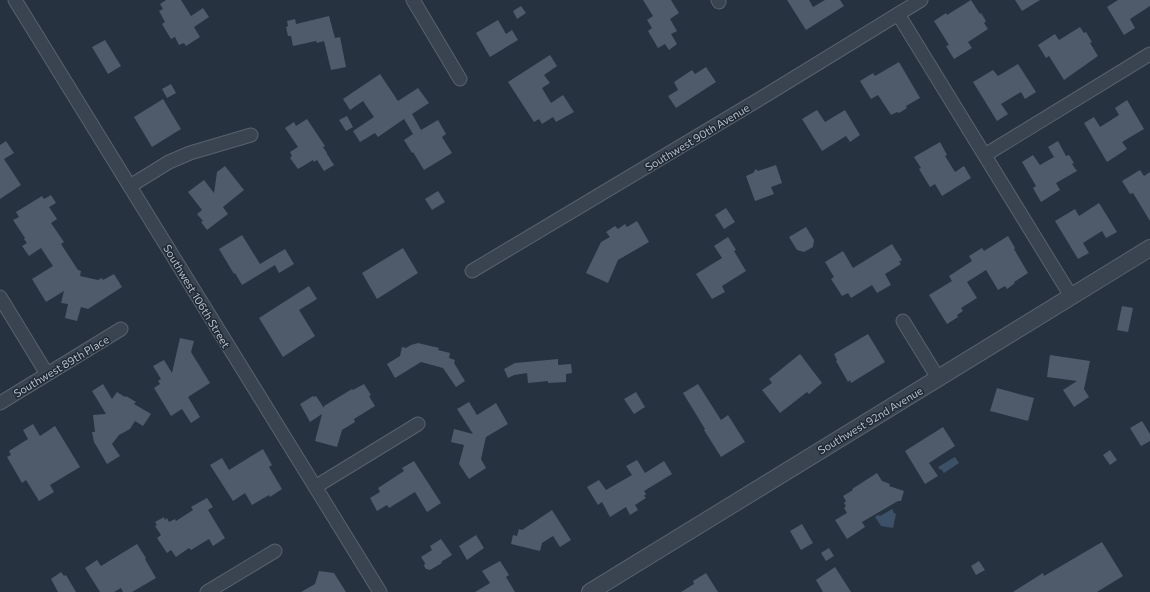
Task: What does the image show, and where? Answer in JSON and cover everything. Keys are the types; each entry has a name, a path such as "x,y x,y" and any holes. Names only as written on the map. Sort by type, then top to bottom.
{"street":[{"name":"Southwest 106th Street","path":"15,0 380,592"},
{"path":"413,0 460,79"},
{"name":"Southwest 90th Avenue","path":"472,271 764,97 921,0"},
{"path":"898,14 1071,296"},
{"path":"985,155 1150,54"},
{"path":"130,186 169,162 190,153 251,136"},
{"name":"Southwest 92nd Avenue","path":"590,592 1150,248"},
{"path":"0,297 47,374"},
{"path":"903,320 938,378"},
{"name":"Southwest 89th Place","path":"0,403 121,329"},
{"path":"315,487 418,424"},
{"path":"207,592 275,551"}],"water":[{"path":"955,457 959,463 944,473 941,469 940,470 938,467"},
{"path":"892,509 896,514 893,528 881,526 875,517 878,515 880,516"}],"building":[{"path":"166,0 181,0 191,16 203,8 209,17 194,27 200,37 186,46 184,43 179,45 175,37 171,39 162,24 165,22 159,11 163,9 160,4"},
{"path":"643,0 671,0 679,13 670,19 677,31 671,34 677,44 669,50 665,44 658,48 648,31 652,28 647,20 653,16"},
{"path":"787,0 809,0 813,7 825,0 840,0 844,6 806,30"},
{"path":"971,0 986,21 984,23 988,29 968,42 972,48 954,59 946,46 949,45 934,21"},
{"path":"1015,0 1040,0 1022,11"},
{"path":"1118,0 1150,0 1150,6 1130,19 1135,28 1124,35 1107,7"},
{"path":"521,6 526,13 517,19 513,11"},
{"path":"329,16 335,38 340,37 346,67 331,70 324,41 317,43 316,41 293,46 291,36 288,36 286,27 288,26 287,21 295,19 296,24"},
{"path":"498,20 506,34 512,30 518,40 490,57 476,33"},
{"path":"1080,27 1084,33 1086,32 1092,42 1090,43 1098,56 1064,80 1049,56 1046,58 1038,45 1055,34 1059,40"},
{"path":"105,40 121,66 108,74 92,47"},
{"path":"550,55 557,66 544,75 550,83 542,88 551,103 563,95 574,112 556,122 553,117 542,124 539,119 534,122 508,82"},
{"path":"899,62 920,98 906,106 907,108 899,113 897,112 891,115 878,95 871,99 860,81 873,73 875,76"},
{"path":"1018,64 1036,92 1025,99 1021,92 1001,104 1008,114 997,121 973,82 993,70 998,76"},
{"path":"706,67 716,82 676,108 668,96 678,90 674,82 692,70 695,74"},
{"path":"380,74 398,101 418,88 429,103 412,114 421,130 438,120 446,134 442,137 452,153 424,170 404,140 413,134 404,119 378,137 375,133 360,142 353,131 374,117 363,101 350,110 343,99"},
{"path":"171,84 176,93 167,98 162,89"},
{"path":"163,99 181,129 152,147 134,117"},
{"path":"1127,100 1144,129 1122,142 1127,149 1107,162 1084,123 1094,117 1100,127 1119,115 1115,108"},
{"path":"817,110 825,122 845,110 860,135 850,142 846,136 822,151 802,119"},
{"path":"347,116 353,127 346,131 339,120"},
{"path":"307,119 325,146 323,147 334,165 324,171 317,160 314,162 313,160 298,169 290,158 292,156 290,152 298,147 285,128 294,122 296,126"},
{"path":"6,141 14,153 4,159 21,185 0,199 0,145"},
{"path":"1058,141 1066,156 1069,155 1074,163 1072,164 1077,171 1056,183 1060,190 1041,202 1033,188 1036,186 1022,162 1033,155 1040,165 1054,157 1048,147"},
{"path":"940,142 947,155 945,156 955,172 964,166 971,178 942,196 935,184 930,187 919,169 921,168 914,157"},
{"path":"776,165 782,183 771,187 774,194 755,201 746,176 753,173 756,169 758,171"},
{"path":"225,166 244,190 223,207 228,214 207,230 201,222 203,221 197,214 202,210 188,192 204,180 214,193 217,172"},
{"path":"1140,170 1144,176 1150,172 1150,221 1133,193 1130,194 1122,181"},
{"path":"438,191 445,202 432,210 425,199"},
{"path":"51,195 56,203 49,207 57,219 51,223 64,242 61,244 78,270 81,271 80,276 98,280 102,278 103,280 114,274 122,287 88,309 81,307 77,321 65,318 68,304 61,303 64,291 46,302 32,279 53,266 41,248 29,256 22,246 27,243 24,239 25,238 13,220 19,217 16,212 42,196 44,199"},
{"path":"1099,203 1117,232 1106,238 1102,231 1083,243 1089,253 1078,259 1055,221 1075,209 1079,216"},
{"path":"726,208 735,222 724,229 715,215"},
{"path":"637,221 649,242 618,260 608,283 586,273 601,242 610,237 606,232 615,226 618,229 625,224 627,227"},
{"path":"806,227 814,240 813,247 804,252 797,250 789,237"},
{"path":"242,235 260,264 285,249 294,264 279,273 275,265 242,285 219,249"},
{"path":"1008,236 1028,273 1014,282 1015,283 1007,289 1005,286 998,290 986,270 967,282 977,298 961,308 963,311 957,315 958,317 947,324 929,295 952,281 949,276 972,261 969,256 982,248 984,251"},
{"path":"728,237 736,250 734,251 746,271 722,286 725,292 712,299 696,274 722,258 714,246"},
{"path":"892,244 902,260 899,262 901,264 885,274 891,285 877,293 872,285 851,298 848,293 842,296 831,279 834,277 825,262 843,251 853,268"},
{"path":"403,248 418,273 377,299 362,273"},
{"path":"309,286 317,299 299,310 315,336 283,357 259,318"},
{"path":"1122,306 1133,308 1128,332 1117,330"},
{"path":"868,334 885,362 851,383 850,380 848,382 836,361 837,360 834,354"},
{"path":"180,338 194,341 191,352 210,383 188,397 200,417 191,423 182,409 171,416 154,388 160,384 158,381 161,379 153,366 164,360 172,373"},
{"path":"418,343 439,348 438,350 450,353 449,358 455,360 454,363 465,381 456,387 443,368 421,362 395,378 387,364 400,356 402,347 406,348"},
{"path":"800,354 822,383 809,394 807,392 780,413 762,390 772,383 769,379"},
{"path":"1050,355 1090,361 1084,389 1089,397 1074,407 1063,390 1077,381 1047,377"},
{"path":"558,359 558,365 571,364 572,373 566,374 566,382 548,383 548,381 528,383 527,373 514,375 508,378 504,369 515,363"},
{"path":"103,384 112,399 117,392 136,402 134,404 151,414 143,426 135,421 130,429 119,435 112,444 120,456 107,464 94,442 92,432 95,432 93,415 106,414 92,391"},
{"path":"364,384 371,395 369,396 375,406 354,419 355,422 342,430 337,447 315,441 322,414 310,422 300,404 313,396 316,396 324,408 324,406 352,389 353,390"},
{"path":"698,384 721,420 728,415 745,442 721,457 683,393"},
{"path":"997,388 1034,398 1028,421 990,411"},
{"path":"636,392 645,407 634,414 624,399"},
{"path":"469,402 477,415 496,403 508,424 486,437 481,459 486,468 469,479 459,464 464,445 451,442 454,429 473,434 457,409"},
{"path":"1142,421 1150,434 1150,441 1141,446 1130,428"},
{"path":"33,424 40,436 55,426 80,467 50,485 54,492 39,501 26,480 22,483 7,457 11,455 9,451 28,439 23,430"},
{"path":"943,427 955,446 929,463 938,476 925,484 905,451"},
{"path":"263,449 272,465 269,467 282,489 270,497 269,495 252,505 245,493 233,501 210,465 222,458 229,470"},
{"path":"1110,450 1117,460 1110,465 1103,455"},
{"path":"637,460 645,473 664,461 672,474 644,491 646,494 644,496 646,498 635,505 638,510 630,515 626,507 610,517 602,502 598,505 587,487 599,480 606,490 632,475 626,466"},
{"path":"414,461 441,503 427,512 415,492 389,508 387,505 377,511 370,498 380,492 378,488 404,471 402,468"},
{"path":"877,473 882,481 890,484 889,486 904,491 901,501 898,501 862,522 865,527 847,539 835,520 847,513 844,508 846,506 844,503 846,501 843,496"},
{"path":"207,498 213,507 208,510 225,538 213,546 209,539 191,550 189,548 176,557 171,550 167,553 157,538 161,535 155,526 157,525 155,522 164,517 165,520 167,518 169,522 175,519 176,521 193,510 191,507"},
{"path":"552,510 571,540 560,547 553,536 542,543 540,551 511,544 513,535 517,536 519,529 522,530"},
{"path":"802,524 813,543 801,550 790,531"},
{"path":"476,535 484,548 467,560 459,546"},
{"path":"441,539 452,555 430,570 426,569 424,566 425,563 421,557 432,550 430,546"},
{"path":"1102,542 1123,576 1097,592 1013,592 1043,573 1044,576"},
{"path":"137,544 156,578 132,592 123,592 121,588 114,592 100,592 85,568 97,560 101,566"},
{"path":"829,548 834,556 826,561 821,553"},
{"path":"500,561 509,575 506,577 515,592 475,592 490,583 482,571"},
{"path":"979,561 985,570 976,575 971,566"},
{"path":"835,567 851,592 823,592 816,580"},
{"path":"319,571 334,573 346,592 301,592 315,584"},
{"path":"61,572 64,576 66,575 76,592 58,592 51,579"},
{"path":"706,573 718,592 681,592 694,584 693,581"}]}
